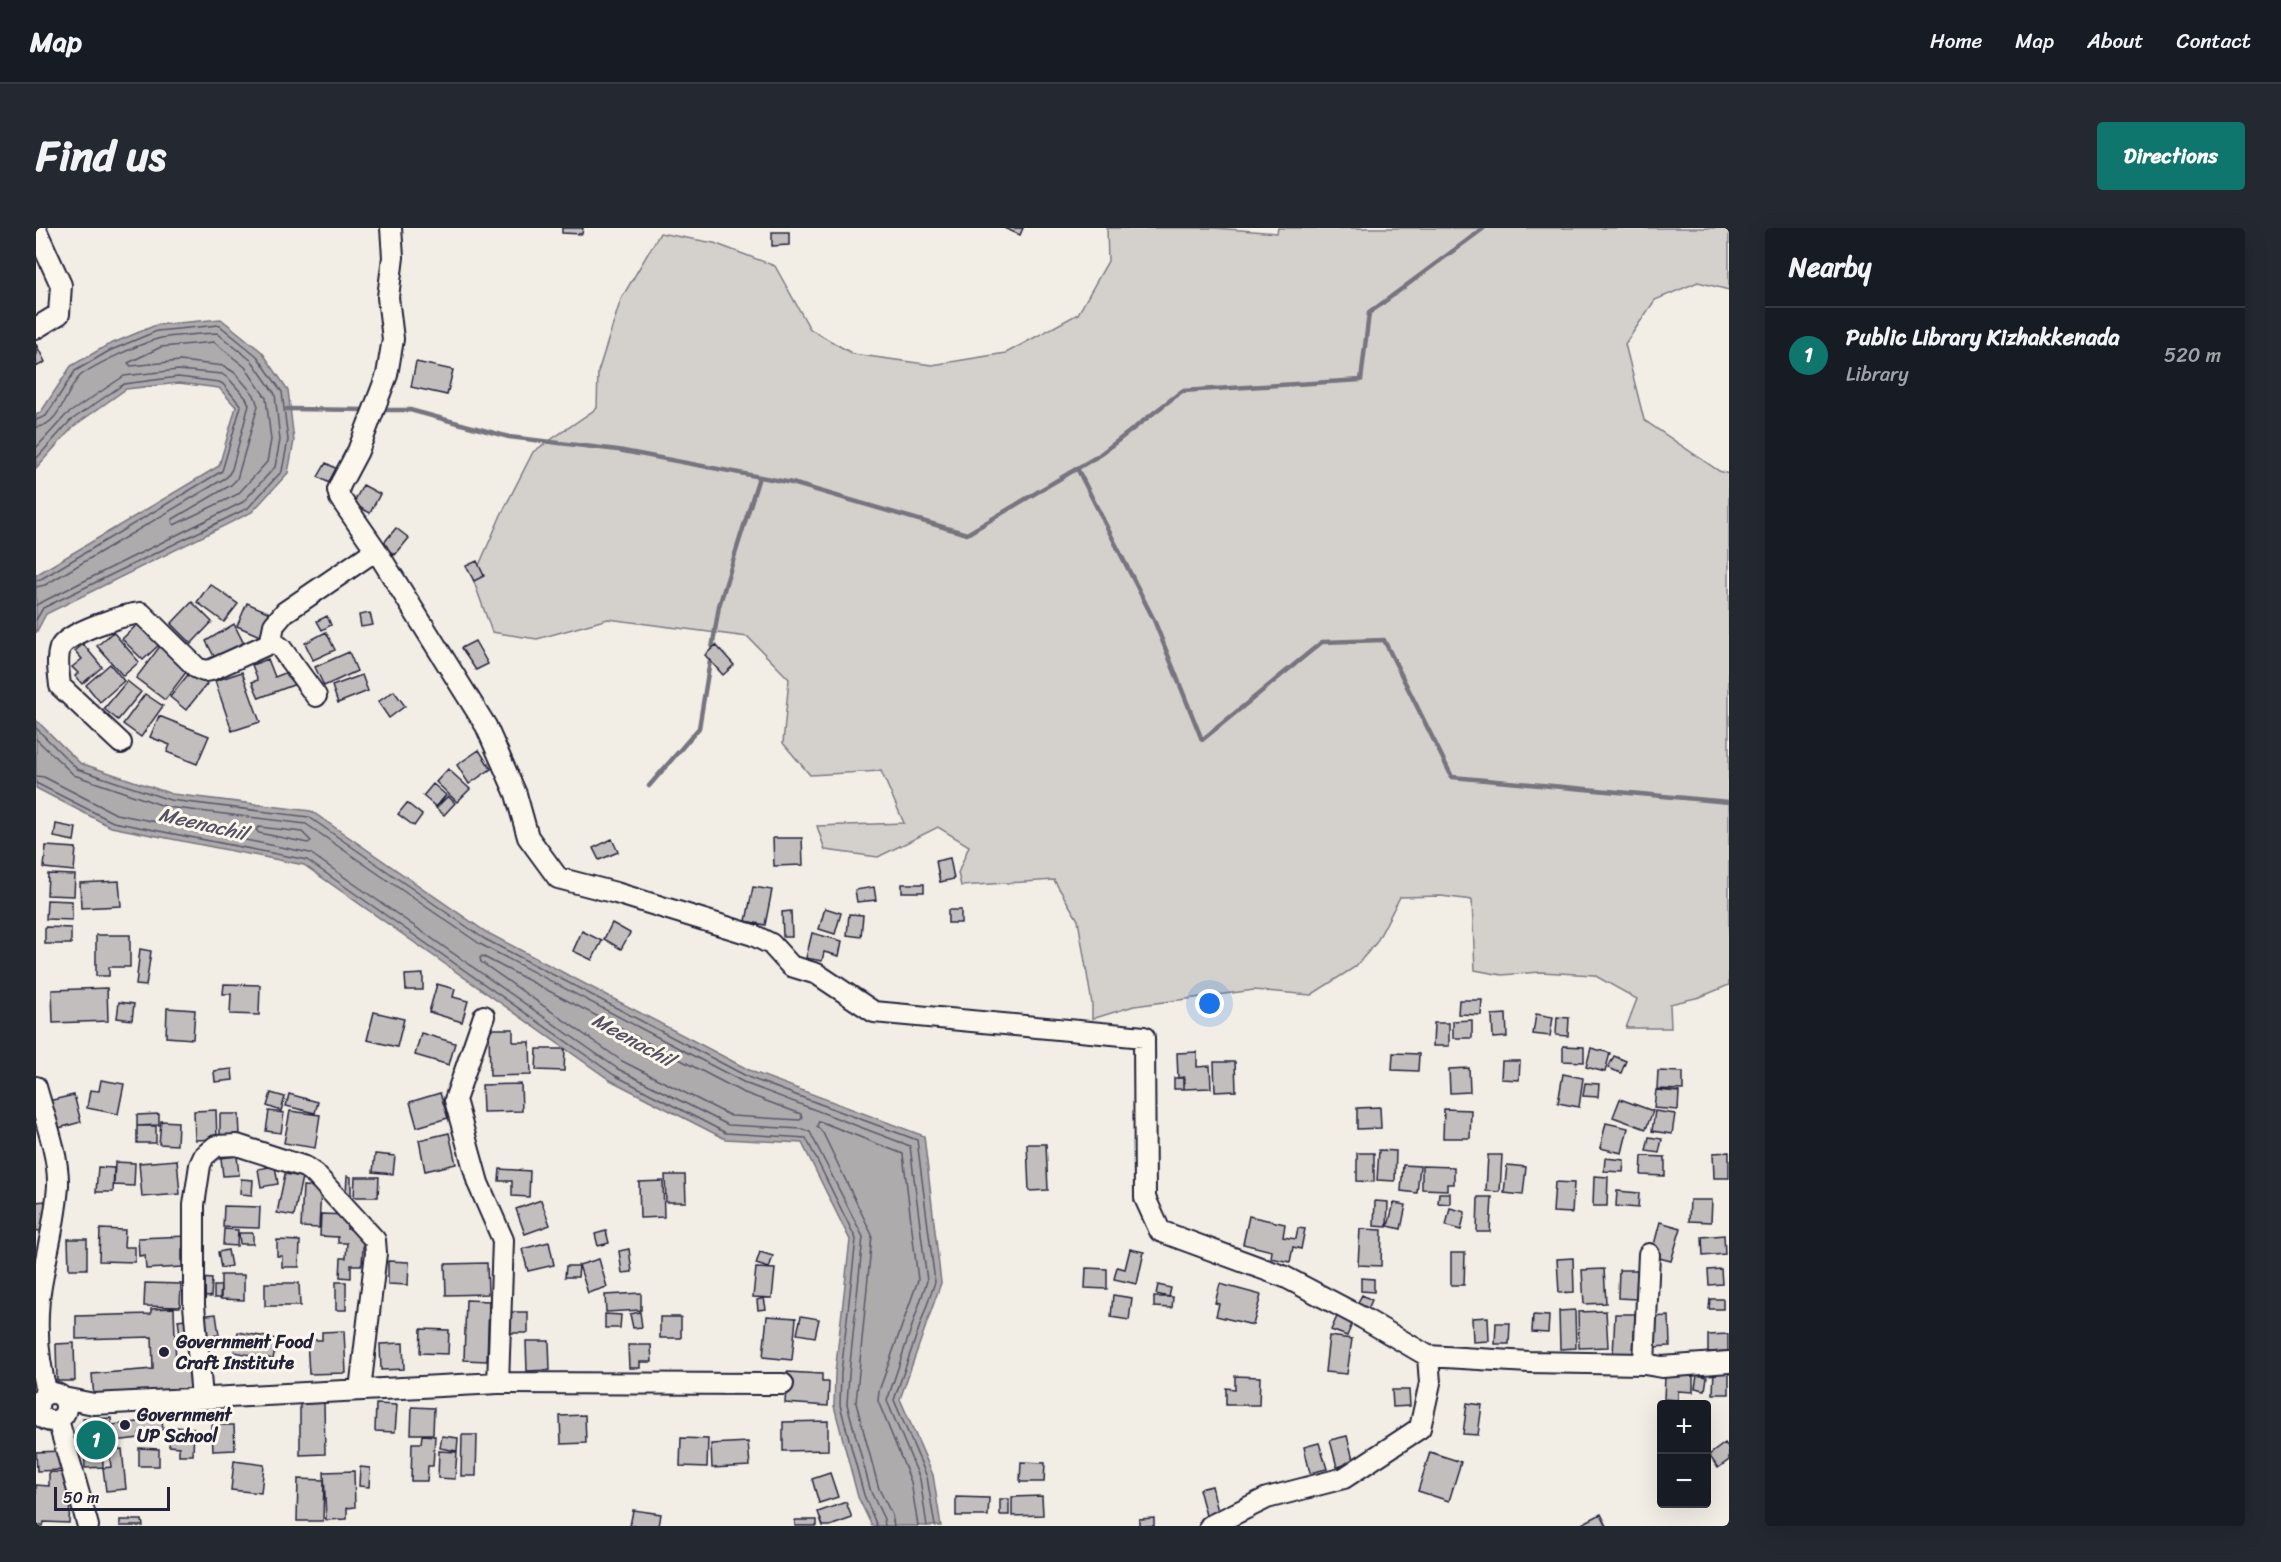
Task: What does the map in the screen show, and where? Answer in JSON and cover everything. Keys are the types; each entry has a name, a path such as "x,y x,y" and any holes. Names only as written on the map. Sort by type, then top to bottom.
{"street":[{"path":"391,228 393,257 388,297 393,339 387,375 358,451 339,490 339,498 376,550 486,726 516,794 528,837 558,878 616,893 753,935 771,944 791,966 817,974 874,1011 1144,1037 1145,1198 1160,1231 1285,1277 1363,1318 1428,1356 1662,1366 1729,1362"},
{"path":"36,230 61,285 59,314 36,328"},
{"path":"121,743 60,686 60,649 66,640 111,621 141,613 197,668 204,671 211,670 236,660 271,640 274,625 285,612 376,550"},
{"path":"271,640 281,648 316,696"},
{"path":"484,1016 455,1100 478,1183 503,1240 498,1383"},
{"path":"36,1087 52,1142 58,1184 38,1301 38,1337 46,1399"},
{"path":"202,1398 194,1305 194,1205 200,1165 204,1156 216,1146 237,1145 305,1167 315,1174 375,1240 376,1253 360,1390"},
{"path":"1644,1364 1649,1254"},
{"path":"1210,1526 1267,1498 1344,1478 1420,1428 1430,1383 1428,1356"},
{"path":"46,1399 94,1404 498,1383 783,1384"},
{"path":"46,1399 66,1410 58,1420 88,1526"}],"shaded area":[{"path":"1107,228 1215,228 1277,233 1278,228 1729,228 1729,290 1698,282 1655,300 1625,344 1644,420 1719,471 1729,474 1729,985 1700,997 1670,1004 1671,1028 1626,1028 1637,999 1594,975 1541,972 1502,975 1475,970 1472,900 1441,896 1400,897 1376,943 1355,967 1311,995 1254,990 1134,1006 1092,1019 1092,1004 1078,920 1054,880 961,886 958,873 969,846 938,827 878,857 825,850 817,826 904,823 881,771 810,775 783,743 789,679 748,637 608,619 537,639 492,632 473,579 501,515 533,452 597,408 598,372 621,299 660,233 714,243 775,266 810,329 853,354 932,365 1006,353 1078,314 1108,261"}],"water":[{"path":"221,319 262,352 288,390 294,441 288,473 252,512 46,614 36,633 36,575 219,466 236,407 219,388 179,383 126,389 74,426 36,468 36,415 41,412 71,366 106,346 156,325"},
{"name":"Meenachil","path":"36,720 80,763 172,794 311,811 486,932 753,1072 924,1136 941,1283 900,1399 933,1475 941,1526 872,1526 858,1497 834,1406 835,1373 850,1240 802,1143 725,1139 610,1080 304,865 111,827 36,788"}],"building":[{"path":"562,228 583,228 582,234 562,233"},
{"path":"1004,228 1023,228 1020,235"},
{"path":"772,232 789,232 789,245 772,246"},
{"path":"36,344 45,362 36,367"},
{"path":"416,362 453,370 447,395 411,387"},
{"path":"326,463 339,470 331,484 318,477"},
{"path":"363,485 380,494 370,513 353,504"},
{"path":"396,528 409,538 395,555 382,545"},
{"path":"477,561 484,576 474,581 466,566"},
{"path":"210,584 238,604 224,622 197,602"},
{"path":"192,602 212,622 191,644 171,624"},
{"path":"247,603 272,614 262,637 237,626"},
{"path":"370,613 373,625 361,627 359,615"},
{"path":"327,616 331,625 322,630 317,621"},
{"path":"141,621 162,642 143,660 122,639"},
{"path":"234,624 246,648 217,662 206,641"},
{"path":"113,632 139,662 123,676 97,646"},
{"path":"326,632 335,650 313,660 305,643"},
{"path":"475,641 488,664 476,670 461,648"},
{"path":"83,644 102,667 82,684 75,676 78,673 72,667 82,659 75,651"},
{"path":"161,645 190,667 165,700 136,678"},
{"path":"716,645 734,665 723,675 705,655"},
{"path":"349,652 357,671 324,686 315,667"},
{"path":"268,659 275,677 295,669 301,682 259,698 252,682 258,680 252,665"},
{"path":"110,664 124,681 100,702 86,685"},
{"path":"191,671 207,684 186,710 170,697"},
{"path":"242,672 260,722 232,731 215,681"},
{"path":"362,675 368,691 338,703 332,686"},
{"path":"127,681 141,692 118,720 104,709"},
{"path":"394,691 405,706 389,718 378,702"},
{"path":"145,694 163,706 141,737 123,724"},
{"path":"159,716 209,736 197,764 167,752 170,745 150,737"},
{"path":"479,750 491,769 469,784 457,765"},
{"path":"448,769 470,789 457,802 436,782"},
{"path":"433,784 446,795 436,807 423,796"},
{"path":"448,796 455,803 444,815 436,808"},
{"path":"407,803 422,815 414,826 398,814"},
{"path":"56,824 76,828 74,841 54,837"},
{"path":"773,838 802,838 803,865 774,866"},
{"path":"612,839 618,852 599,860 593,848"},
{"path":"46,846 76,848 74,871 44,868"},
{"path":"950,858 954,879 940,882 936,861"},
{"path":"48,874 75,875 74,896 47,895"},
{"path":"119,881 121,906 81,908 80,883"},
{"path":"902,884 924,884 924,892 902,892"},
{"path":"753,887 772,890 765,925 746,921"},
{"path":"874,887 876,900 857,902 855,890"},
{"path":"47,900 72,901 72,920 46,919"},
{"path":"825,908 841,913 835,934 819,929"},
{"path":"948,910 961,910 961,923 948,923"},
{"path":"791,911 792,937 783,937 782,912"},
{"path":"849,914 863,915 861,937 847,935"},
{"path":"612,923 630,933 621,949 604,939"},
{"path":"45,927 71,928 71,944 45,944"},
{"path":"582,931 602,941 592,960 573,951"},
{"path":"812,933 842,941 839,956 824,952 822,961 806,958"},
{"path":"96,935 130,935 130,967 109,967 109,976 96,976"},
{"path":"140,949 151,951 146,986 136,985"},
{"path":"423,974 423,990 406,990 405,975"},
{"path":"224,984 260,985 259,1015 230,1014 231,994 223,994"},
{"path":"437,984 455,989 453,997 468,1001 462,1022 429,1012"},
{"path":"107,988 108,1021 53,1023 52,990"},
{"path":"1459,1000 1482,1000 1481,1015 1458,1014"},
{"path":"119,1002 134,1004 132,1020 117,1018"},
{"path":"167,1008 195,1010 193,1039 166,1037"},
{"path":"374,1012 404,1019 397,1047 367,1040"},
{"path":"1506,1014 1507,1037 1493,1038 1492,1015"},
{"path":"1536,1014 1553,1017 1550,1036 1533,1034"},
{"path":"1557,1017 1569,1018 1568,1036 1556,1035"},
{"path":"1472,1020 1472,1038 1453,1038 1453,1021"},
{"path":"1434,1023 1449,1023 1449,1046 1433,1046"},
{"path":"489,1029 513,1029 513,1042 530,1042 531,1075 490,1076"},
{"path":"421,1033 455,1043 449,1065 415,1055"},
{"path":"1563,1046 1584,1047 1584,1062 1563,1061"},
{"path":"1591,1048 1610,1053 1605,1072 1586,1067"},
{"path":"537,1049 565,1049 564,1071 536,1070"},
{"path":"1197,1052 1197,1067 1210,1066 1211,1088 1184,1089 1184,1077 1178,1078 1177,1053"},
{"path":"1393,1053 1419,1054 1418,1071 1392,1070"},
{"path":"1614,1056 1626,1061 1621,1073 1608,1068"},
{"path":"1502,1061 1520,1061 1519,1080 1501,1079"},
{"path":"1214,1062 1235,1062 1236,1091 1215,1092"},
{"path":"1469,1068 1470,1092 1450,1093 1449,1069"},
{"path":"232,1069 233,1080 215,1082 214,1071"},
{"path":"1658,1071 1683,1072 1683,1090 1657,1089"},
{"path":"1563,1074 1583,1078 1579,1107 1558,1103"},
{"path":"1174,1078 1183,1078 1183,1089 1174,1089"},
{"path":"101,1080 124,1084 118,1114 87,1108 90,1090 99,1091"},
{"path":"1585,1083 1599,1084 1598,1097 1583,1096"},
{"path":"521,1084 522,1111 483,1112 482,1085"},
{"path":"1656,1090 1679,1092 1678,1110 1654,1108"},
{"path":"271,1093 285,1097 281,1111 267,1106"},
{"path":"440,1093 448,1118 417,1127 410,1102"},
{"path":"289,1094 318,1102 315,1113 286,1106"},
{"path":"74,1095 81,1122 55,1129 48,1101"},
{"path":"1620,1099 1653,1111 1646,1129 1613,1117"},
{"path":"1380,1107 1381,1128 1357,1129 1357,1108"},
{"path":"1444,1109 1471,1110 1470,1138 1443,1138"},
{"path":"216,1110 217,1139 195,1140 194,1111"},
{"path":"269,1111 284,1113 281,1133 266,1131"},
{"path":"290,1111 320,1115 315,1148 284,1143"},
{"path":"1655,1111 1675,1114 1672,1134 1652,1131"},
{"path":"159,1114 159,1125 137,1126 137,1115"},
{"path":"220,1114 239,1114 240,1136 220,1136"},
{"path":"161,1121 178,1122 177,1145 159,1144"},
{"path":"1606,1123 1628,1128 1622,1153 1600,1148"},
{"path":"137,1126 156,1126 156,1143 137,1143"},
{"path":"449,1133 456,1164 425,1171 419,1140"},
{"path":"1649,1137 1662,1139 1659,1153 1646,1151"},
{"path":"1027,1144 1046,1144 1048,1190 1029,1191"},
{"path":"1379,1150 1396,1151 1395,1181 1377,1180"},
{"path":"1729,1152 1729,1178 1714,1178 1713,1153"},
{"path":"1357,1153 1374,1153 1374,1182 1357,1181"},
{"path":"375,1154 395,1156 393,1174 373,1172"},
{"path":"1488,1155 1502,1155 1500,1192 1486,1191"},
{"path":"237,1156 239,1175 223,1176 221,1158"},
{"path":"1642,1156 1665,1157 1665,1176 1641,1175"},
{"path":"1605,1158 1624,1160 1623,1172 1604,1171"},
{"path":"177,1160 180,1194 142,1197 139,1163"},
{"path":"115,1162 135,1163 134,1186 114,1185"},
{"path":"1403,1165 1420,1166 1417,1193 1401,1191"},
{"path":"1507,1165 1526,1167 1523,1195 1504,1193"},
{"path":"275,1166 278,1184 261,1187 258,1169"},
{"path":"1422,1166 1454,1167 1454,1184 1447,1184 1447,1190 1422,1189"},
{"path":"98,1167 114,1168 113,1192 96,1192"},
{"path":"500,1169 530,1171 529,1197 512,1196 512,1181 499,1181"},
{"path":"285,1174 302,1177 294,1216 277,1213"},
{"path":"665,1175 685,1175 686,1202 666,1202"},
{"path":"347,1176 351,1177 351,1194 346,1194"},
{"path":"1594,1176 1608,1177 1607,1206 1593,1206"},
{"path":"355,1177 379,1177 378,1197 354,1197"},
{"path":"241,1179 253,1180 252,1195 240,1194"},
{"path":"663,1181 664,1217 640,1218 639,1182"},
{"path":"1555,1182 1574,1183 1572,1213 1553,1212"},
{"path":"303,1186 321,1187 319,1228 301,1227"},
{"path":"1617,1191 1639,1193 1638,1208 1616,1206"},
{"path":"1439,1193 1450,1193 1450,1204 1438,1203"},
{"path":"1478,1197 1492,1197 1490,1232 1477,1232"},
{"path":"541,1200 550,1225 525,1234 516,1209"},
{"path":"1690,1200 1712,1200 1711,1222 1689,1221"},
{"path":"45,1201 45,1230 36,1231 36,1202"},
{"path":"1375,1201 1388,1202 1387,1227 1374,1226"},
{"path":"1394,1203 1406,1205 1401,1229 1388,1226"},
{"path":"224,1206 260,1207 259,1228 223,1227"},
{"path":"1450,1208 1465,1212 1461,1230 1446,1226"},
{"path":"321,1214 348,1215 347,1229 364,1230 362,1265 351,1265 351,1278 340,1277 341,1258 346,1258 347,1243 338,1243 338,1237 320,1236"},
{"path":"1249,1216 1285,1224 1283,1237 1296,1239 1298,1228 1305,1229 1301,1249 1293,1247 1290,1262 1271,1258 1272,1251 1243,1244"},
{"path":"1660,1222 1681,1228 1671,1261 1651,1256"},
{"path":"100,1229 125,1230 124,1247 135,1247 135,1262 99,1261"},
{"path":"224,1229 238,1230 237,1246 223,1245"},
{"path":"1360,1229 1382,1230 1381,1266 1358,1265"},
{"path":"606,1231 609,1243 598,1246 595,1234"},
{"path":"239,1233 253,1233 253,1244 240,1244"},
{"path":"1724,1235 1725,1254 1703,1256 1702,1237"},
{"path":"188,1236 188,1249 182,1249 182,1267 146,1269 145,1255 139,1256 138,1238"},
{"path":"68,1239 87,1239 87,1269 69,1269"},
{"path":"277,1240 300,1241 299,1267 282,1267 282,1256 277,1256"},
{"path":"549,1242 554,1265 528,1271 522,1249"},
{"path":"629,1249 632,1272 622,1273 619,1251"},
{"path":"1130,1249 1144,1252 1137,1284 1114,1279 1117,1267 1125,1269"},
{"path":"228,1250 231,1266 221,1268 218,1252"},
{"path":"760,1252 773,1256 769,1268 756,1264"},
{"path":"1451,1253 1465,1253 1464,1285 1451,1285"},
{"path":"1573,1258 1574,1292 1559,1293 1557,1259"},
{"path":"599,1259 607,1287 588,1293 579,1265"},
{"path":"388,1261 409,1262 408,1285 388,1284"},
{"path":"487,1263 488,1294 446,1295 445,1264"},
{"path":"566,1266 579,1266 578,1277 565,1277"},
{"path":"756,1268 775,1269 772,1298 753,1297"},
{"path":"1086,1268 1107,1269 1107,1289 1085,1288"},
{"path":"1604,1269 1606,1303 1584,1304 1582,1270"},
{"path":"1721,1269 1722,1284 1709,1285 1708,1270"},
{"path":"1619,1270 1637,1270 1636,1299 1618,1298"},
{"path":"221,1275 244,1275 244,1300 221,1299"},
{"path":"201,1278 212,1279 211,1297 200,1296"},
{"path":"1361,1278 1374,1279 1374,1292 1361,1291"},
{"path":"336,1282 346,1282 346,1310 336,1310"},
{"path":"145,1283 181,1284 180,1307 144,1306"},
{"path":"265,1283 299,1283 300,1306 265,1306"},
{"path":"1220,1284 1261,1295 1253,1325 1216,1316 1219,1304 1215,1303"},
{"path":"1158,1285 1171,1288 1169,1297 1156,1294"},
{"path":"214,1286 221,1286 220,1298 214,1298"},
{"path":"641,1293 641,1310 606,1312 605,1295"},
{"path":"1113,1295 1132,1298 1129,1320 1111,1317"},
{"path":"1362,1295 1372,1300 1368,1309 1357,1304"},
{"path":"1154,1297 1173,1297 1172,1308 1154,1307"},
{"path":"764,1298 766,1309 758,1310 757,1300"},
{"path":"1710,1299 1723,1299 1723,1309 1709,1309"},
{"path":"466,1300 489,1301 487,1361 464,1360"},
{"name":"Government Food Craft Institute","path":"174,1308 176,1367 192,1366 194,1390 94,1398 92,1374 153,1369 152,1337 76,1339 76,1316 151,1314 151,1309"},
{"path":"1575,1310 1576,1348 1560,1349 1559,1311"},
{"path":"1606,1311 1608,1347 1579,1348 1578,1312"},
{"path":"506,1312 528,1312 528,1333 506,1333"},
{"path":"640,1312 642,1327 633,1328 630,1314"},
{"path":"1339,1312 1354,1319 1347,1336 1331,1330"},
{"path":"216,1314 219,1335 201,1337 198,1316"},
{"path":"605,1314 621,1315 620,1328 605,1328"},
{"path":"1615,1314 1635,1314 1633,1356 1613,1356"},
{"path":"1533,1315 1549,1316 1548,1333 1532,1332"},
{"path":"767,1316 796,1318 792,1360 763,1357"},
{"path":"801,1316 819,1319 815,1337 797,1334"},
{"path":"1669,1316 1670,1346 1652,1347 1651,1317"},
{"path":"660,1317 681,1317 681,1338 660,1338"},
{"path":"1488,1317 1489,1341 1473,1342 1472,1318"},
{"path":"195,1318 199,1339 181,1341 178,1320"},
{"path":"1496,1323 1510,1323 1509,1344 1495,1344"},
{"path":"421,1329 449,1330 448,1354 420,1353"},
{"path":"344,1331 346,1373 309,1374 307,1340 322,1340 322,1332"},
{"path":"238,1332 277,1339 273,1359 234,1352"},
{"path":"1728,1334 1728,1351 1708,1352 1708,1335"},
{"path":"1329,1336 1352,1339 1347,1374 1325,1372"},
{"path":"526,1341 549,1341 550,1370 527,1371"},
{"path":"74,1343 75,1381 57,1381 56,1344"},
{"path":"403,1343 404,1369 381,1370 380,1344"},
{"path":"628,1345 651,1345 652,1362 640,1362 640,1368 629,1368"},
{"path":"1714,1369 1729,1369 1729,1394 1713,1394"},
{"path":"787,1372 822,1374 822,1382 829,1382 828,1406 785,1403"},
{"path":"1697,1375 1707,1377 1705,1390 1695,1388"},
{"path":"1235,1376 1260,1377 1259,1405 1226,1405 1226,1388 1235,1389"},
{"path":"1665,1376 1693,1376 1693,1392 1678,1391 1678,1400 1664,1399"},
{"path":"1392,1390 1409,1390 1410,1406 1393,1407"},
{"path":"324,1403 325,1454 300,1455 300,1404"},
{"path":"1467,1403 1482,1405 1478,1435 1463,1434"},
{"path":"376,1404 397,1405 395,1432 375,1431"},
{"path":"412,1407 434,1408 433,1434 411,1434"},
{"path":"585,1415 586,1443 561,1444 560,1416"},
{"path":"111,1418 112,1432 102,1432 103,1467 85,1468 83,1419"},
{"path":"162,1419 163,1430 139,1433 139,1438 115,1441 113,1425"},
{"path":"828,1421 828,1450 783,1451 783,1422"},
{"path":"212,1425 234,1425 235,1450 213,1451"},
{"path":"170,1427 194,1428 193,1455 179,1455 179,1447 169,1446"},
{"path":"422,1435 435,1436 433,1466 428,1466 427,1481 411,1481 412,1443 421,1443"},
{"path":"462,1435 477,1435 476,1476 461,1476"},
{"path":"442,1436 458,1438 457,1451 440,1448"},
{"path":"1347,1436 1354,1463 1337,1467 1330,1440"},
{"path":"681,1438 708,1439 707,1467 680,1466"},
{"path":"748,1442 750,1466 712,1468 711,1444"},
{"path":"1319,1443 1327,1469 1310,1473 1304,1447"},
{"path":"1725,1443 1729,1449 1729,1460 1718,1468 1711,1458 1711,1454"},
{"path":"139,1448 159,1449 159,1466 139,1466"},
{"path":"122,1449 126,1489 106,1491 103,1468 111,1467 109,1450"},
{"path":"62,1451 63,1470 37,1471 36,1452"},
{"path":"439,1451 457,1452 455,1479 438,1478"},
{"path":"1430,1452 1461,1462 1449,1501 1418,1491"},
{"path":"234,1461 264,1465 261,1493 231,1490"},
{"path":"1021,1462 1045,1463 1044,1482 1020,1482"},
{"path":"360,1467 370,1468 369,1487 359,1486"},
{"path":"354,1471 355,1507 347,1508 347,1519 326,1520 324,1472"},
{"path":"49,1472 71,1473 69,1523 44,1522 43,1526 36,1526 36,1485 49,1486"},
{"path":"830,1473 838,1497 819,1503 812,1479"},
{"path":"298,1479 324,1480 323,1521 297,1521"},
{"path":"1212,1486 1219,1516 1207,1519 1199,1489"},
{"path":"1042,1496 1043,1515 1012,1516 1012,1497"},
{"path":"956,1497 989,1498 988,1516 956,1516"},
{"path":"1000,1499 1009,1499 1009,1515 1000,1515"},
{"path":"846,1502 852,1518 830,1526 823,1526 818,1512"},
{"path":"633,1510 661,1514 659,1526 630,1526"},
{"path":"1601,1514 1607,1526 1578,1526"},
{"path":"1154,1518 1154,1526 1139,1526 1139,1519"},
{"path":"120,1520 142,1520 143,1526 120,1526"},
{"path":"795,1520 817,1520 817,1526 795,1526"}],"waterway":[{"path":"380,410 410,410 509,437 618,450 792,483 967,534 1098,456 1182,391 1361,380 1369,313 1484,228"},
{"path":"287,409 368,410"},
{"path":"1077,468 1154,620 1202,740 1322,642 1384,640 1452,777 1729,802"},
{"path":"649,786 699,728 719,606 759,477"}],"place":[{"name":"Government Food Craft Institute","path":"164,1352"},
{"name":"Government UP School","path":"125,1425"},
{"name":"Public Library Kizhakkenada","path":"96,1440"}]}
